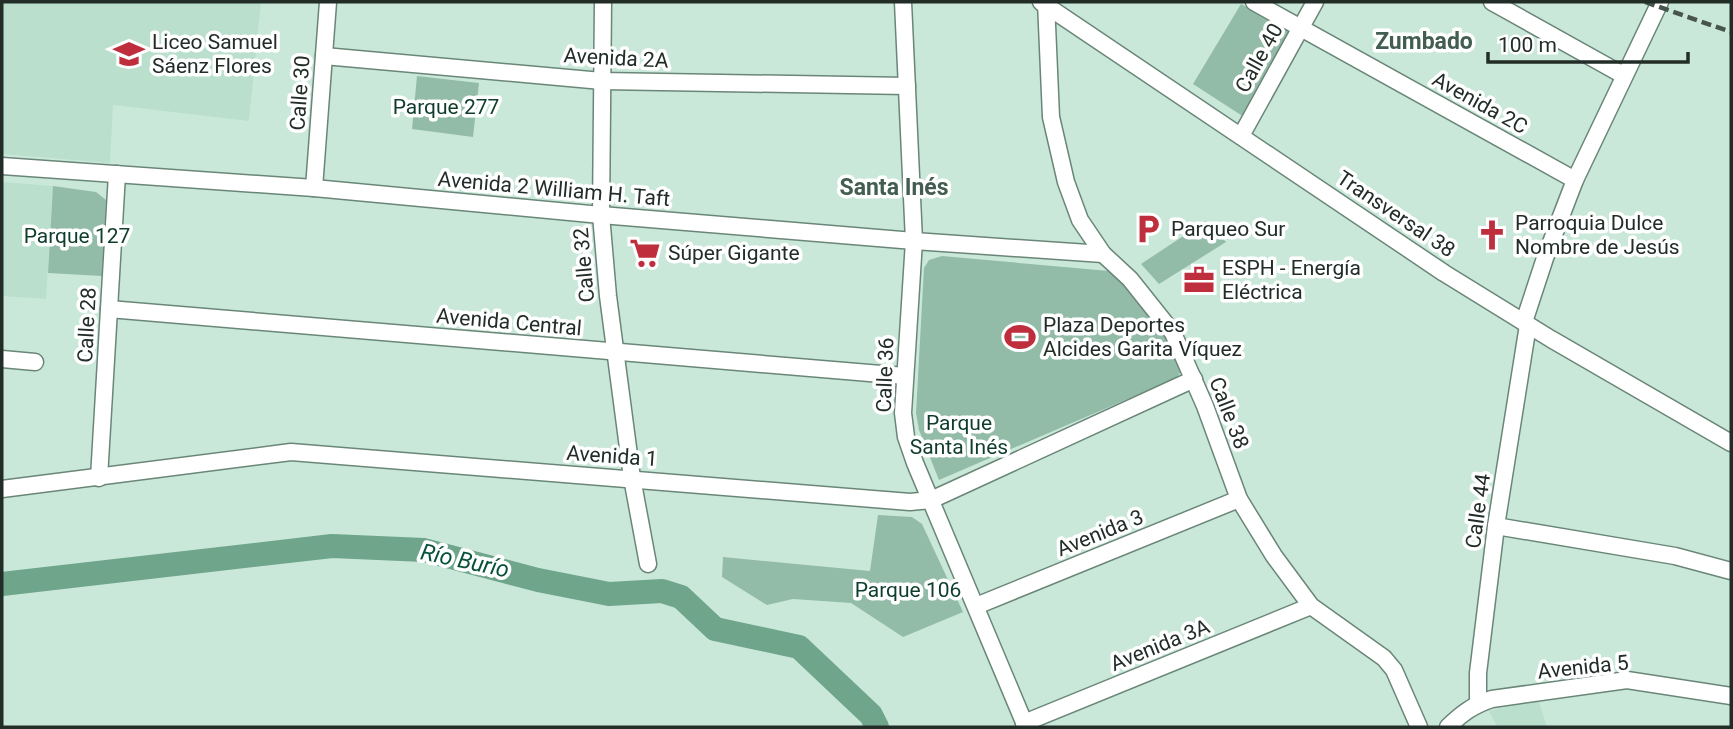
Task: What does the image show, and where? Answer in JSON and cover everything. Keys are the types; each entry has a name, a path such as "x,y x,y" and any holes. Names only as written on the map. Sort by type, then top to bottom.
{"street":[{"name":"Calle 30","path":"314,188 328,2"},
{"name":"Calle 32","path":"603,2 601,215 615,352 632,478 648,564"},
{"name":"Calle 36","path":"903,2 914,241 903,413 906,437 1025,725"},
{"name":"Avenida 2C","path":"1254,2 1576,180"},
{"name":"Calle 40","path":"1241,136 1315,2"},
{"path":"1492,2 1623,75"},
{"name":"Calle 44","path":"1478,703 1478,673 1496,526 1526,324 1545,258 1576,180 1623,75 1660,2"},
{"name":"Transversal 38","path":"1044,3 1444,273 1731,443"},
{"name":"Calle 38","path":"1044,3 1051,117 1066,182 1080,220 1103,254 1130,279 1173,333 1194,379 1239,499 1274,556 1311,606 1384,658 1394,670 1419,727"},
{"name":"Avenida 2A","path":"324,56 602,81 907,86"},
{"name":"Avenida 2 William H. Taft","path":"2,166 314,188 601,215 1103,254"},
{"name":"Calle 28","path":"99,478 117,174"},
{"name":"Avenida Central","path":"109,309 905,376"},
{"path":"2,359 35,362"},
{"name":"Avenida 1","path":"2,489 291,452 910,502 931,500 1194,379"},
{"name":"Avenida 3","path":"976,607 1239,499"},
{"path":"1496,526 1675,556 1731,571"},
{"name":"Avenida 3A","path":"1025,725 1311,606"},
{"name":"Avenida 5","path":"1448,727 1462,713 1478,703 1507,696 1627,680 1731,696"}],"shaded area":[{"name":"Liceo Samuel Sáenz Flores","path":"2,2 261,2 249,121 113,105 110,163 2,154"},
{"path":"2,182 53,186 46,299 2,296"},
{"path":"1538,699 1547,727 1497,727 1489,711"}],"green space":[{"path":"1241,4 1292,32 1244,117 1193,84"},
{"name":"Parque 277","path":"417,76 479,83 473,137 412,129"},
{"name":"Parque 127","path":"53,186 96,192 106,200 102,276 48,273"},
{"path":"1206,221 1226,242 1159,284 1141,264"},
{"name":"Parque Santa Inés","path":"942,256 1109,271 1128,287 1163,331 1179,359 1180,372 1172,380 939,480 919,430 916,413 924,268 929,260"},
{"name":"Parque 106","path":"878,515 912,517 922,524 963,612 903,637 851,603 793,599 767,605 722,577 723,557 870,571"}],"waterway":[{"name":"Río Burío","path":"2,584 332,546 424,550 538,580 609,594 662,591 681,597 715,629 799,647 871,715 877,727"}],"railway":[{"path":"1645,2 1731,32"}],"place":[{"name":"Liceo Samuel Sáenz Flores","path":"129,54"},
{"name":"Parqueo Sur","path":"1148,229"},
{"name":"Parroquia Dulce Nombre de Jesús","path":"1492,235"},
{"name":"Súper Gigante","path":"645,253"},
{"name":"ESPH - Energía Eléctrica","path":"1199,280"},
{"name":"Plaza Deportes Alcides Garita Víquez","path":"1020,337"}],"district":[{"name":"Zumbado","path":"1424,41"},
{"name":"Santa Inés","path":"894,187"}]}
